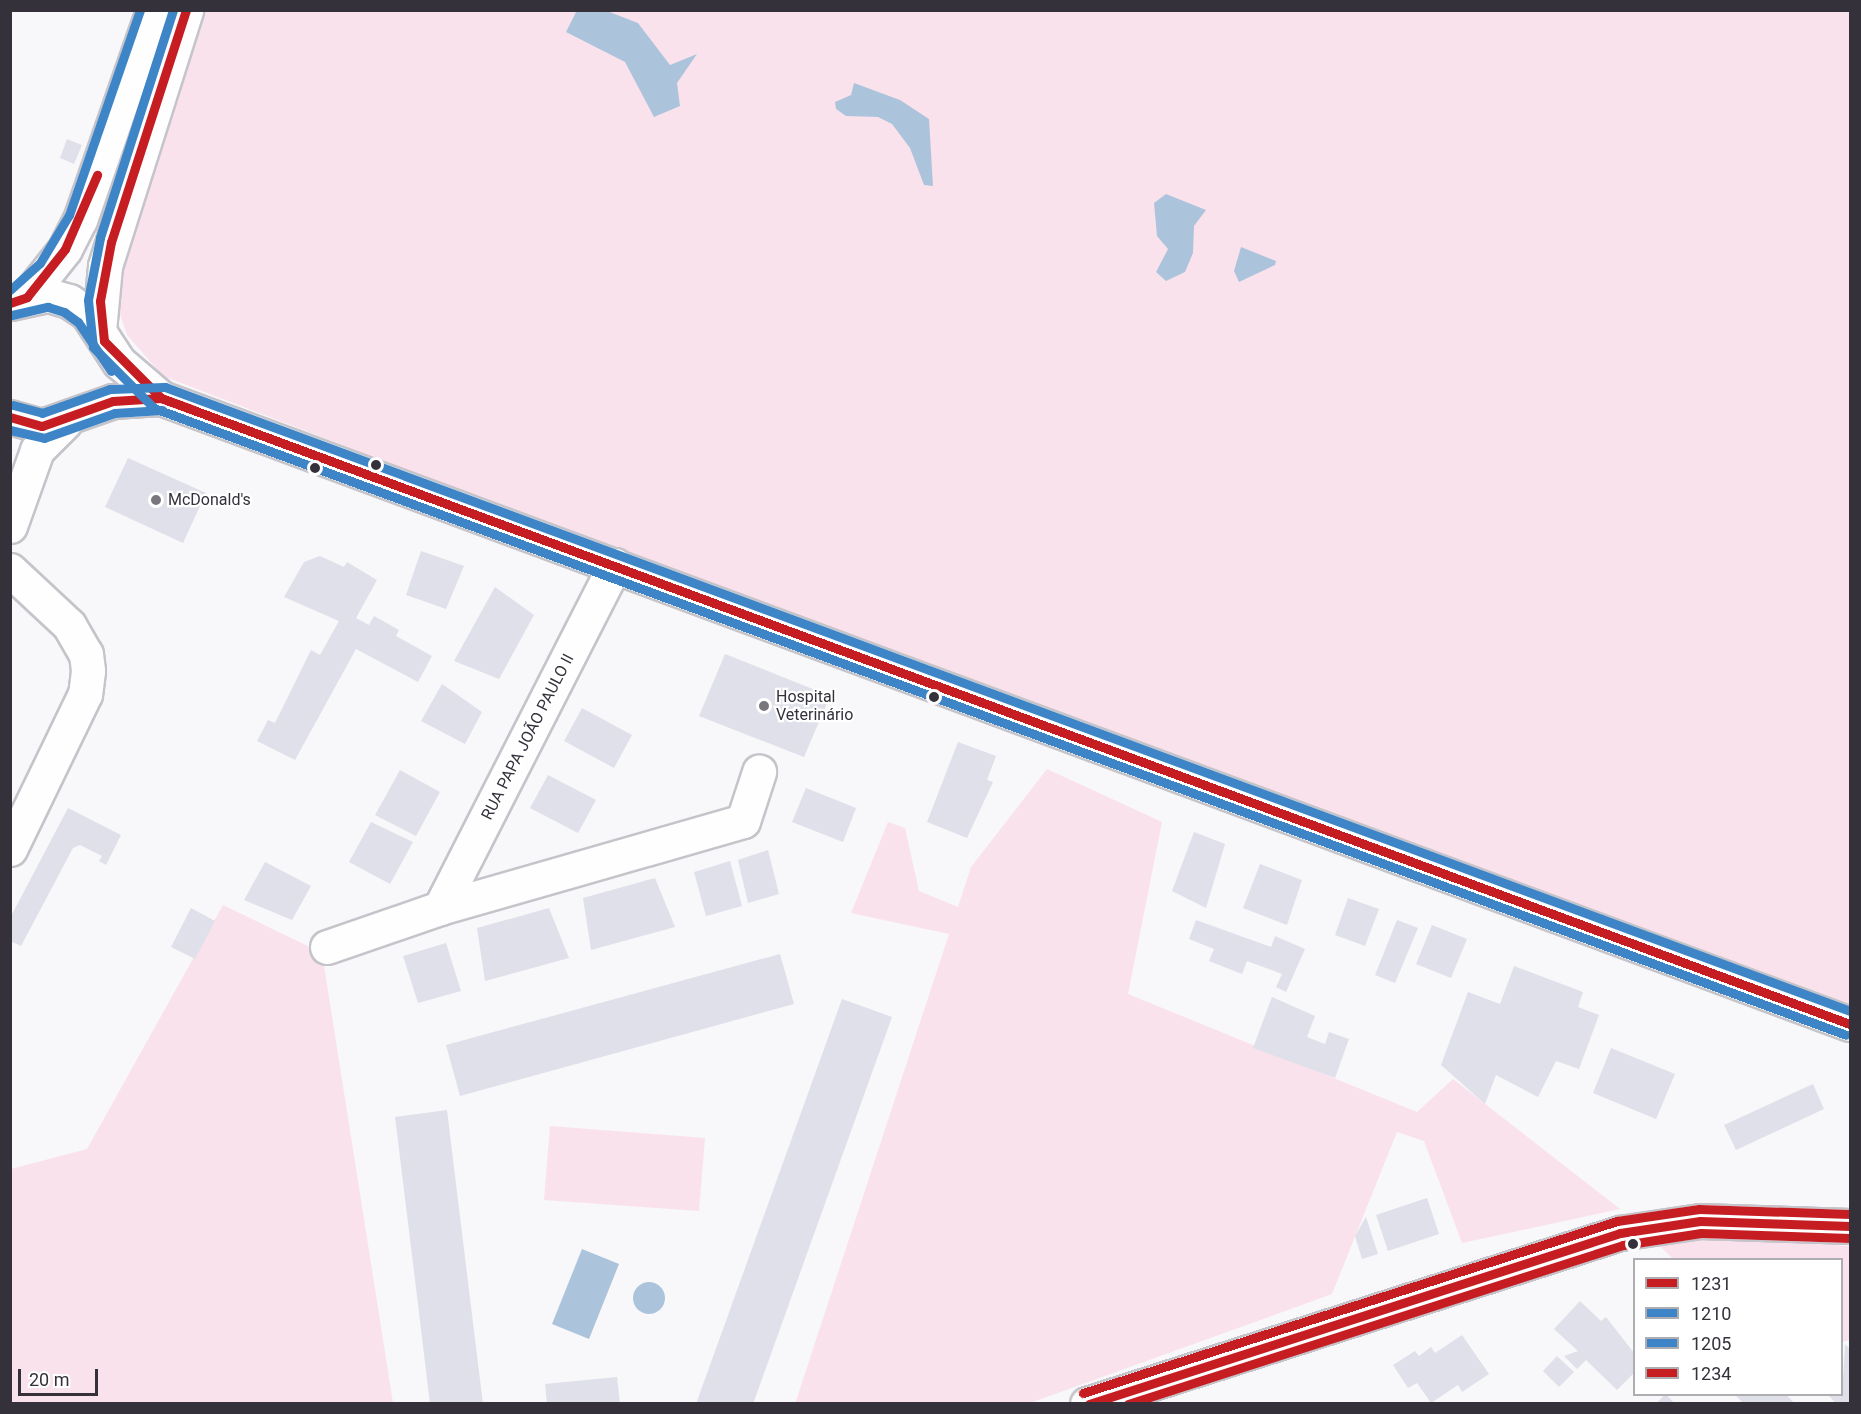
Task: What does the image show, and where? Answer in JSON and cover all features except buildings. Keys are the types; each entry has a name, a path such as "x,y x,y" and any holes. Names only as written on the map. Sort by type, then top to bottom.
{"street":[{"path":"15,301 65,249 80,220 153,10"},
{"path":"10,526 37,450 73,416 104,380 102,336 105,266 186,10"},
{"path":"15,301 69,301 102,336 126,369 161,398 1851,1024"},
{"path":"10,417 42,426 113,401 161,398"},
{"name":"RUA PAPA JOÃO PAULO II","path":"440,908 615,565"},
{"path":"10,570 69,626 86,654 88,671 85,694 10,849"},
{"path":"327,947 440,908 743,821 759,772"},
{"path":"1087,1404 1620,1233 1700,1221 1851,1226"}],"shaded area":[{"path":"197,11 1850,11 1850,1025 163,376 127,335 119,311 121,274"},
{"path":"1047,769 1162,822 1128,994 1417,1112 1453,1079 1620,1209 1462,1243 1424,1141 1397,1132 1332,1294 1030,1403 795,1404 949,934 851,913 888,822 905,828 919,891 958,907 971,867"},
{"path":"223,905 322,953 393,1403 11,1404 11,1169 87,1149"},
{"path":"550,1126 705,1138 699,1211 544,1200"},
{"path":"1700,1237 1850,1246 1850,1340 1843,1342 1843,1258 1672,1258 1658,1244"}],"water":[{"path":"577,10 607,11 638,23 670,65 697,54 677,83 680,106 654,117 625,62 566,32"},
{"path":"854,83 900,100 929,119 933,186 924,185 910,148 892,124 878,117 846,116 836,109 835,102 851,95"},
{"path":"1166,194 1206,210 1194,226 1193,253 1185,272 1166,281 1156,272 1168,249 1157,236 1154,203"},
{"path":"1241,247 1276,261 1275,265 1239,282 1234,271"},
{"path":"582,1249 619,1264 589,1339 552,1324"},
{"path":"649,1282 660,1287 665,1298 660,1309 649,1314 638,1309 633,1298 638,1287"}],"transit line":[{"name":"1205","path":"10,290 40,263 69,215 140,10"},
{"name":"1210","path":"173,10 100,238 88,300 93,347 154,408 1846,1035"},
{"name":"1231","path":"186,10 111,242 100,301 104,341 161,398 1850,1024"},
{"name":"1231","path":"10,303 27,297 65,249 97,175"},
{"name":"1210","path":"12,315 48,307 64,312 78,322 111,371"},
{"name":"1205","path":"13,405 42,413 110,389 165,387 1850,1011"},
{"name":"1231","path":"10,417 42,426 113,401 161,398 194,410"},
{"name":"1210","path":"10,430 44,438 115,413 162,410"},
{"path":"1083,1393 1617,1221 1699,1209 1850,1214"},
{"name":"1231","path":"1089,1404 1620,1233 1700,1221 1850,1226"},
{"name":"1234","path":"1128,1404 1623,1245 1701,1233 1850,1238"}],"place":[{"name":"McDonald's","path":"156,500"},
{"name":"Hospital Veterinário","path":"764,706"}]}
